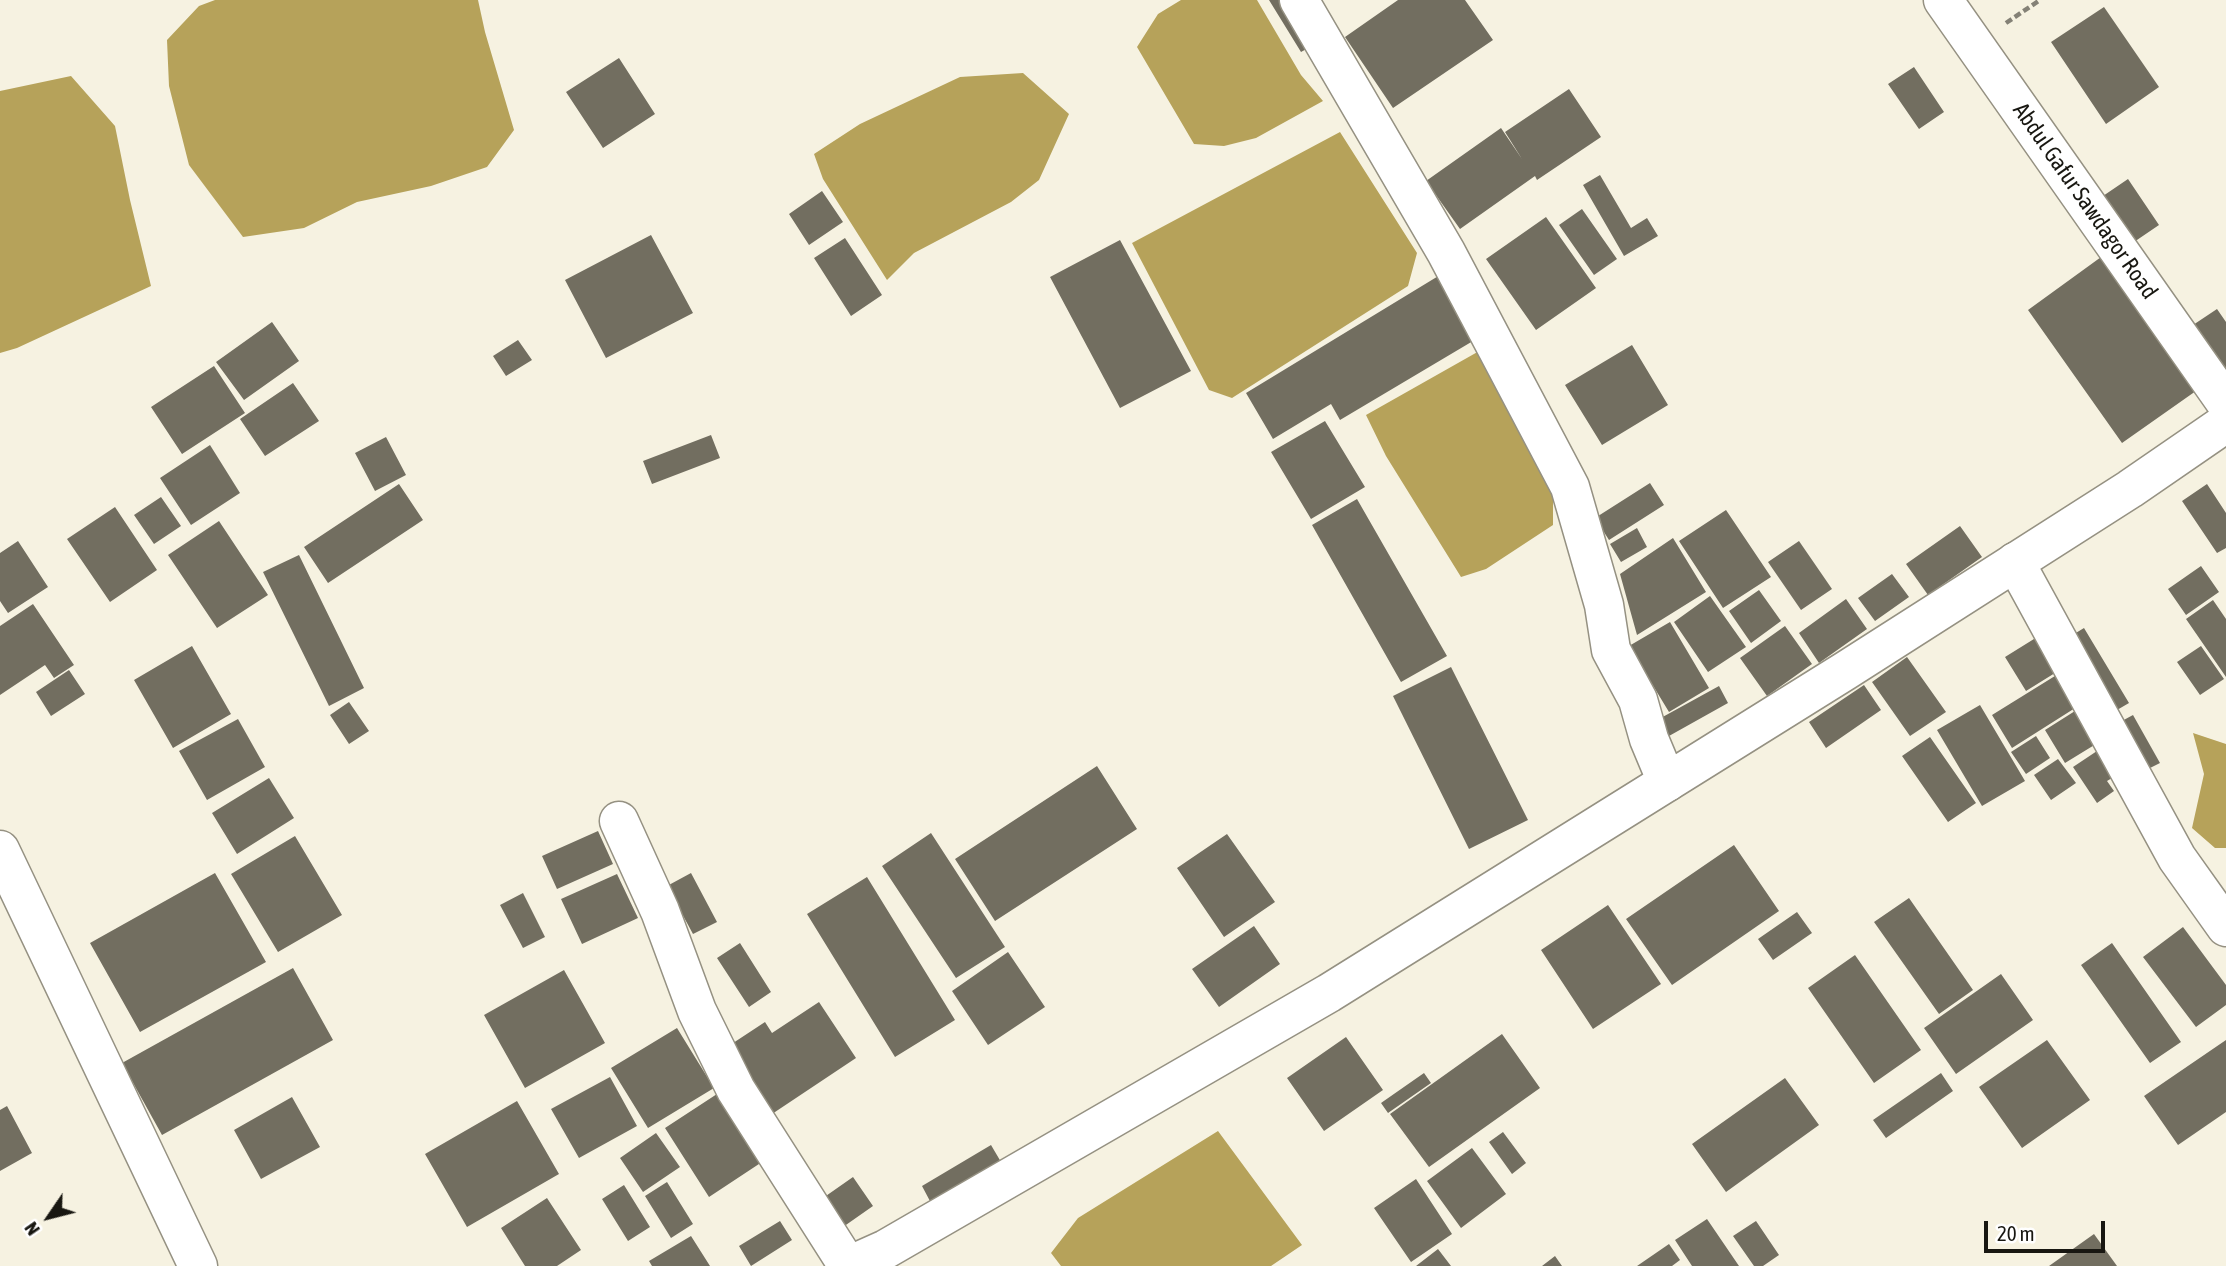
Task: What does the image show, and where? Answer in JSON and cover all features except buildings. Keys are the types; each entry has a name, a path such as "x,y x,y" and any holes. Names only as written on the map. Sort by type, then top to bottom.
{"street":[{"path":"1299,0 1446,252 1570,487 1604,605 1611,650 1638,700 1649,739 1667,782"},
{"name":"Abdul Gafur Sawdagor Road","path":"1943,0 2226,403"},
{"path":"619,821 660,911 697,1011 736,1090 848,1266 889,1257 1329,993 2130,489 2226,423"},
{"path":"2015,562 2177,858 2226,927"},
{"path":"0,850 198,1266"}],"shaded area":[{"path":"215,0 478,0 514,130 487,167 431,186 357,202 304,228 243,237 189,165 169,86 167,40 199,6"},
{"path":"1181,0 1257,0 1301,75 1323,101 1256,138 1224,146 1194,144 1137,47 1158,14"},
{"path":"1023,73 1069,114 1039,180 1011,202 914,253 887,280 823,179 814,154 860,124 960,77"},
{"path":"71,76 115,126 151,286 17,348 0,353 0,91"},
{"path":"1340,132 1417,253 1408,286 1232,398 1209,390 1132,243"},
{"path":"1481,350 1553,491 1553,525 1486,569 1461,577 1386,456 1366,415"},
{"path":"2193,733 2226,744 2226,848 2215,848 2192,828 2204,774"},
{"path":"1218,1131 1302,1245 1271,1266 1061,1266 1051,1253 1078,1218"}]}
